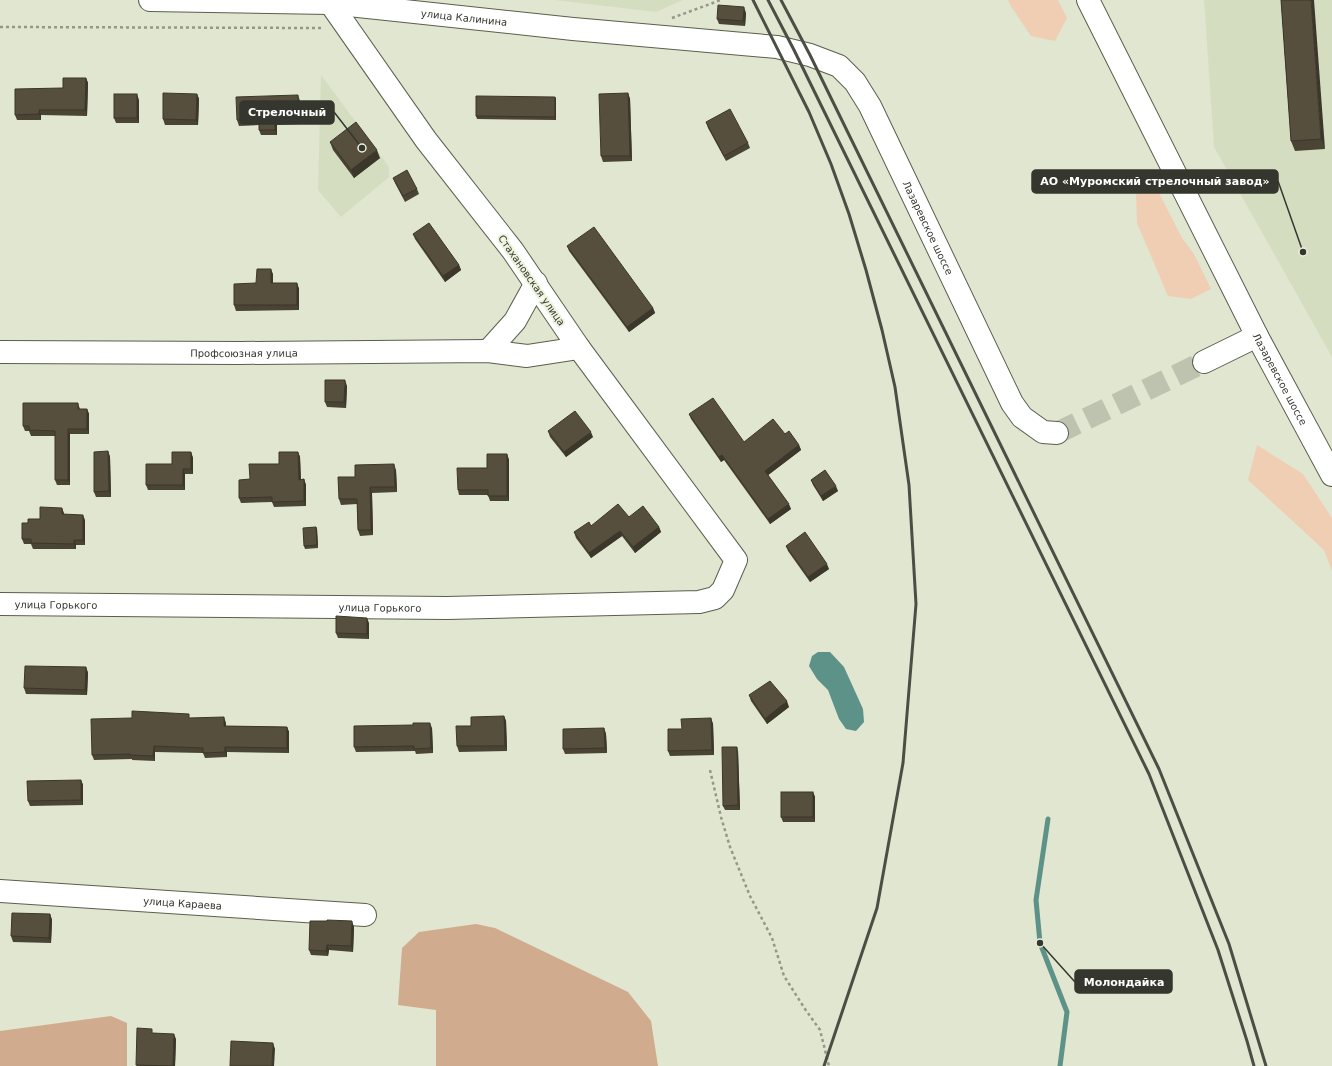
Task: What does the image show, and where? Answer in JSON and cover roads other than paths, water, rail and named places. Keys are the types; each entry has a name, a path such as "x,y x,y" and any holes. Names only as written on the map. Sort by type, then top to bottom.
{"street":[{"name":"улица Калинина","path":"150,0 329,2 573,29 777,47"},
{"path":"1088,0 1257,336"},
{"name":"Стахановская улица","path":"329,2 426,140 513,251 579,348 736,560"},
{"name":"Лазаревское шоссе","path":"777,47 810,55 839,66 855,82 870,106 1012,403 1022,417 1043,432 1057,433"},
{"path":"488,351 514,321 536,283"},
{"name":"Лазаревское шоссе","path":"1204,362 1257,336 1332,475"},
{"name":"Профсоюзная улица","path":"0,352 240,353 488,351 527,356 579,348"},
{"name":"улица Горького","path":"0,604 447,608 699,602 715,598 723,590 736,560"},
{"name":"улица Караева","path":"0,891 365,915"}],"water":[{"path":"818,652 830,652 844,667 863,709 864,722 856,731 846,729 839,719 828,690 817,679 809,666 812,656"}],"waterway":[{"path":"1048,819 1036,900 1040,943 1067,1012 1060,1066"}],"tunnel":[{"path":"1057,433 1204,362"}],"railway":[{"path":"753,0 809,112 831,164 849,214 882,330 895,387 909,485 916,604 903,763 877,908 824,1066"},
{"path":"768,0 794,50 1149,774 1218,950 1254,1066"},
{"path":"781,0 810,55 1159,769 1229,944 1266,1066"}],"place":[{"name":"Стрелочный","path":"362,148"},
{"name":"АО «Муромский стрелочный завод»","path":"1303,252"},
{"name":"Молондайка","path":"1040,943"}]}
